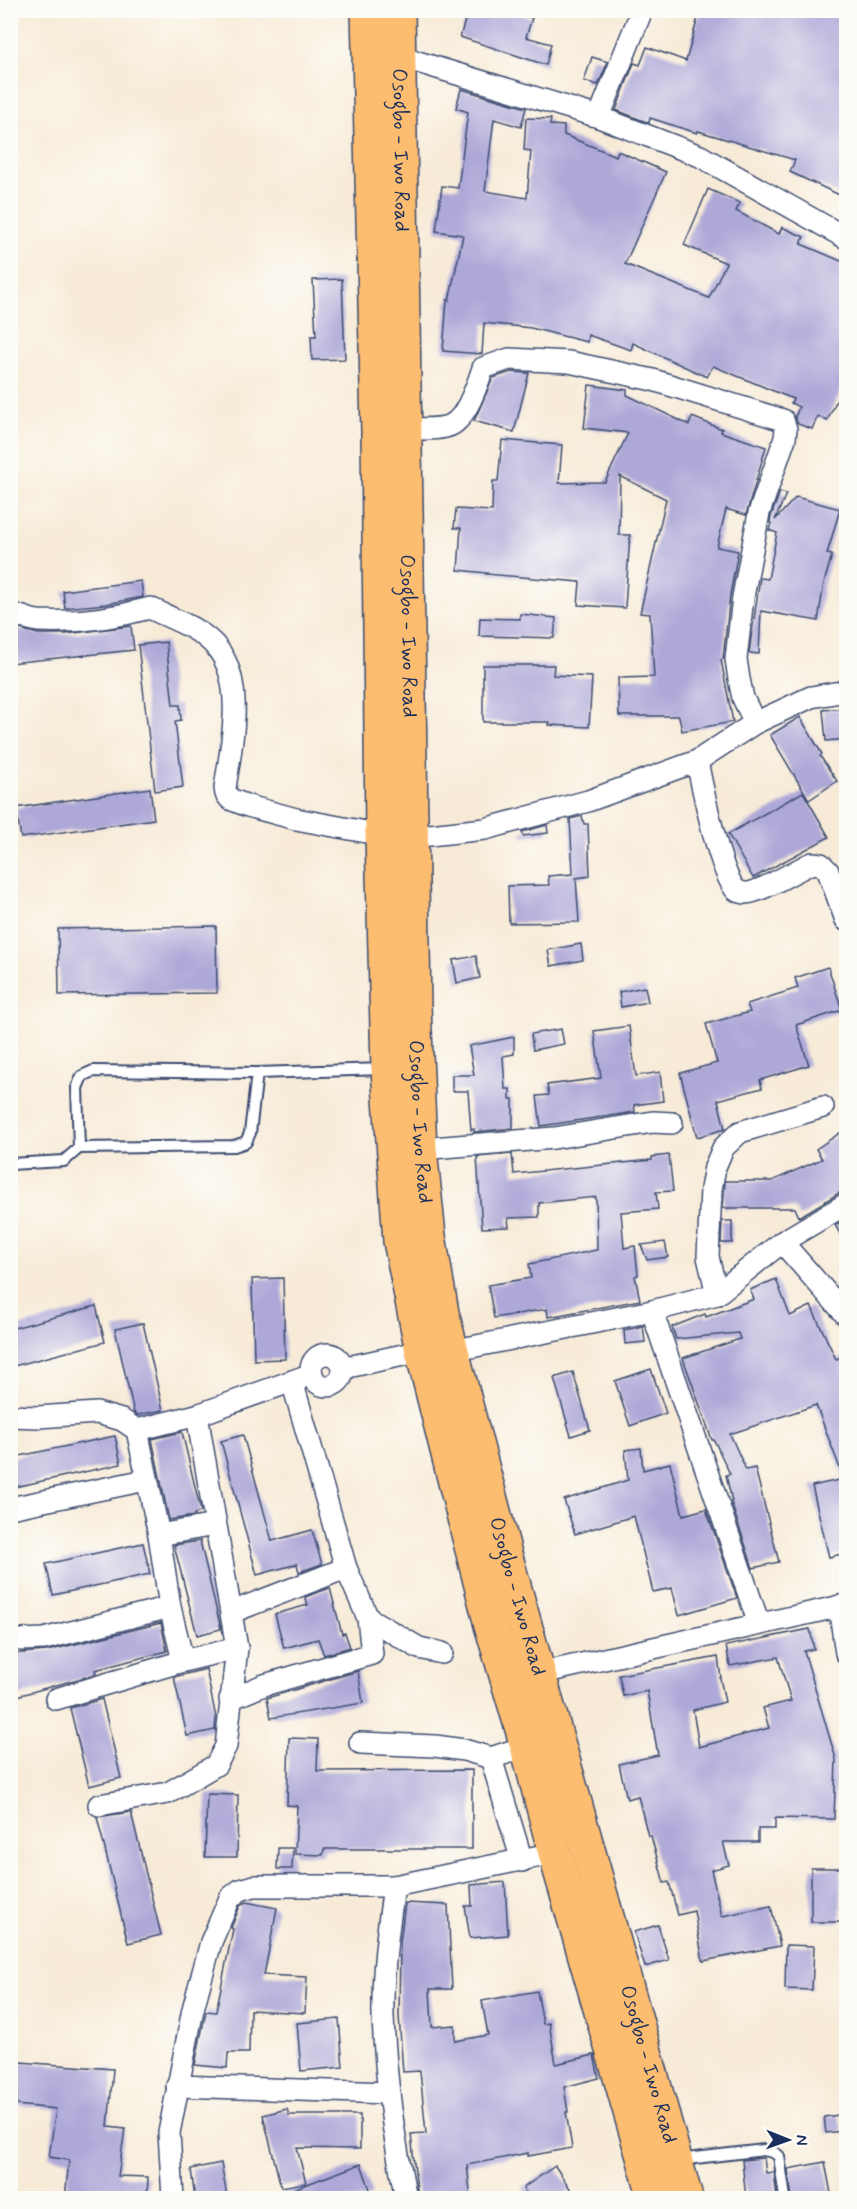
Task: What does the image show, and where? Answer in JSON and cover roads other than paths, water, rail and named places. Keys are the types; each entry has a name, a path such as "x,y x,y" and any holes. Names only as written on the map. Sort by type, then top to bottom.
{"main road":[{"name":"Osogbo - Iwo Road","path":"368,10 378,431 397,836 399,926 388,1068 400,1241 436,1351 491,1625 523,1678 686,2199"},
{"name":"Osogbo - Iwo Road","path":"397,836 404,429 398,10"},
{"name":"Osogbo - Iwo Road","path":"399,926 414,1006 420,1149 429,1236 442,1313 436,1351"},
{"name":"Osogbo - Iwo Road","path":"523,1678 527,1746 555,1853 655,2199"}],"street":[{"path":"599,117 642,10"},
{"path":"398,56 599,117 700,156 846,238"},
{"path":"404,429 444,427 453,424 459,419 475,390 483,368 509,358 569,362 653,380 783,420 786,429 785,438 759,513 743,597 736,659 744,698 755,723"},
{"path":"10,613 35,621 127,614 150,608 198,632 217,648 229,671 234,698 233,735 225,788 230,799 296,819 397,836 485,829 588,801 697,761 755,723 811,697 846,691"},
{"path":"697,761 711,824 728,876 736,890 743,893 754,892 812,863 821,864 828,871 846,920"},
{"path":"717,1294 708,1257 711,1189 715,1167 723,1148 741,1132 823,1107"},
{"path":"420,1149 554,1138 653,1122 672,1123"},
{"path":"137,1430 197,1415 302,1377 315,1359 323,1354 329,1353 339,1358 343,1368 652,1311 717,1294 782,1242 846,1204"},
{"path":"782,1242 846,1315"},
{"path":"652,1311 759,1624"},
{"path":"230,1699 264,1685 372,1654 368,1618 346,1568 302,1377"},
{"path":"10,1416 38,1417 97,1413 122,1420 137,1430 159,1535 170,1607 183,1661"},
{"path":"99,1805 168,1793 216,1765 226,1746 237,1648 197,1415"},
{"path":"10,1508 146,1480"},
{"path":"159,1535 216,1525"},
{"path":"232,1612 346,1568"},
{"path":"523,1678 843,1605 846,1653"},
{"path":"21,1640 44,1639 170,1607"},
{"path":"368,1618 419,1648 442,1653"},
{"path":"56,1698 183,1661 237,1648"},
{"path":"360,1743 435,1746 464,1750 491,1758 527,1746"},
{"path":"491,1758 522,1861"},
{"path":"173,2199 169,2133 177,2086 193,2009 211,1941 230,1899 240,1890 254,1886 394,1886 555,1853"},
{"path":"394,1886 386,1949 383,2014 389,2093 406,2199"},
{"path":"177,2086 389,2093"}],"lane":[{"path":"79,1148 77,1088 82,1076 93,1071 257,1073 388,1068"},
{"path":"10,1164 64,1161 79,1148 234,1146 246,1142 250,1133 257,1073"},
{"path":"675,2160 764,2150 773,2152 779,2157 785,2199"}]}
